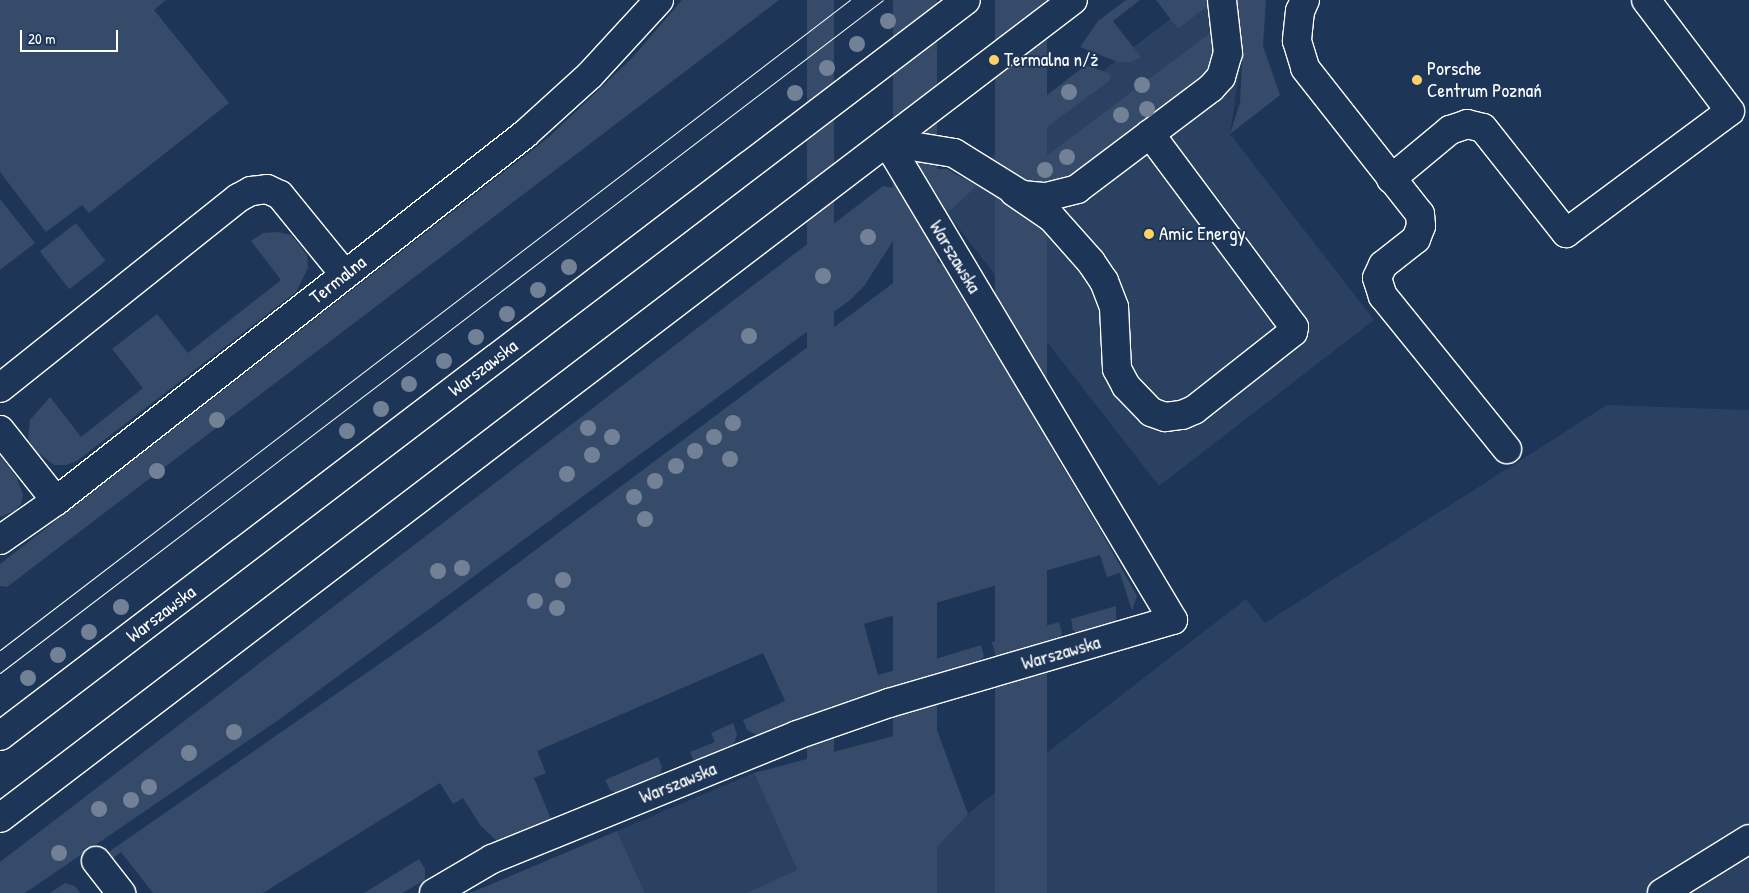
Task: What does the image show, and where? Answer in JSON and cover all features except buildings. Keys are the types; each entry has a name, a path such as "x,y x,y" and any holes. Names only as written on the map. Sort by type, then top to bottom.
{"main road":[{"name":"Termalna","path":"0,540 56,501 556,108 659,0"},
{"name":"Warszawska","path":"0,736 966,0"},
{"path":"0,818 1073,0"},
{"path":"1014,192 1046,197 1078,189 1211,88 1220,77 1228,53 1222,0"},
{"path":"1305,0 1300,11 1297,41 1305,68 1420,214 1421,226 1416,239 1384,265 1377,278 1382,296 1507,449"},
{"path":"1391,179 1450,130 1467,124 1483,128 1566,234 1730,111 1646,0"},
{"path":"887,142 954,153 1052,218 1091,262 1104,281 1114,307 1117,368 1126,386 1151,412 1165,418 1182,416 1210,398 1293,332 1294,327 1150,134"},
{"name":"Warszawska","path":"434,893 492,860 797,735 888,703 1173,620 887,142"},
{"path":"0,388 238,198 251,191 267,189 280,195 345,275"},
{"path":"0,430 56,501"},
{"path":"1662,893 1749,839"},
{"path":"96,861 121,893"}],"shaded area":[{"path":"0,0 166,0 154,10 229,103 89,213 82,205 46,232 0,172"},
{"path":"682,0 779,0 7,587 0,586 0,564 549,137 631,59"},
{"path":"807,0 834,0 834,893 807,893"},
{"path":"893,0 937,0 937,893 893,893"},
{"path":"995,0 1047,0 1047,893 995,893"},
{"path":"1126,0 1140,0 1113,21 1141,57 1132,62 1118,62 1080,47 1098,21"},
{"path":"1156,0 1210,0 1210,4 1178,29"},
{"path":"1195,0 1250,0 1230,134 1374,320 1159,486 936,199"},
{"path":"1235,0 1266,0 1263,46 1280,95 1230,134 1240,103 1242,62"},
{"path":"1214,30 1217,48 1207,71 1082,172 1044,184 1030,184 1017,178"},
{"path":"1086,65 1108,73 1111,76 1109,81 1020,147 1014,149 1004,145 999,136 1003,129"},
{"path":"924,169 947,169 977,186 947,213"},
{"path":"883,186 894,188 896,214 893,241 864,286 850,300 277,721 25,893 0,893 0,862"},
{"path":"0,199 35,243 0,270"},
{"path":"76,223 106,261 69,289 40,251"},
{"path":"278,232 291,235 307,255 308,268 296,292 77,461 66,465 54,465 34,450 28,438 30,420 50,397 81,437 143,388 112,349 157,314 188,353 281,280 251,241 263,233"},
{"path":"933,260 942,264 1099,528 1137,596 1132,611 1120,573 1107,577 1100,555 864,624 878,675 917,664 920,675 916,682 757,735 747,730 743,720 785,701 763,653 537,751 546,773 534,778 551,819 498,842 480,825 463,798 453,804 440,783 263,893 153,893 121,852 108,862 103,856 431,628 916,266"},
{"path":"1607,405 1749,410 1749,893 865,893 1246,599 1265,623"},
{"path":"0,456 17,478 23,495 21,504 14,511 0,517"},
{"path":"1116,606 1116,624 1080,635 1073,630 1071,619"},
{"path":"1059,622 1062,634 1058,641 1002,657 995,653 992,642"},
{"path":"981,645 984,656 979,663 938,675 931,671 929,661"},
{"path":"733,723 737,734 734,744 694,761 690,752 715,742 711,733"},
{"path":"935,725 968,814 894,893 746,893 797,870 754,773"},
{"path":"658,757 662,767 660,775 616,793 610,790 605,780"},
{"path":"754,773 797,870 746,893 645,893 617,831"},
{"path":"617,831 645,893 470,893"},
{"path":"419,859 425,869 425,880 402,893 364,893"},
{"path":"65,883 75,886 80,893 50,893"}],"tram line":[{"path":"0,650 850,0"},
{"path":"0,673 883,0"}],"place":[{"name":"Termalna n/ż","path":"994,60"},
{"name":"Porsche Centrum Poznań","path":"1417,80"},
{"name":"Amic Energy","path":"1149,234"}]}
